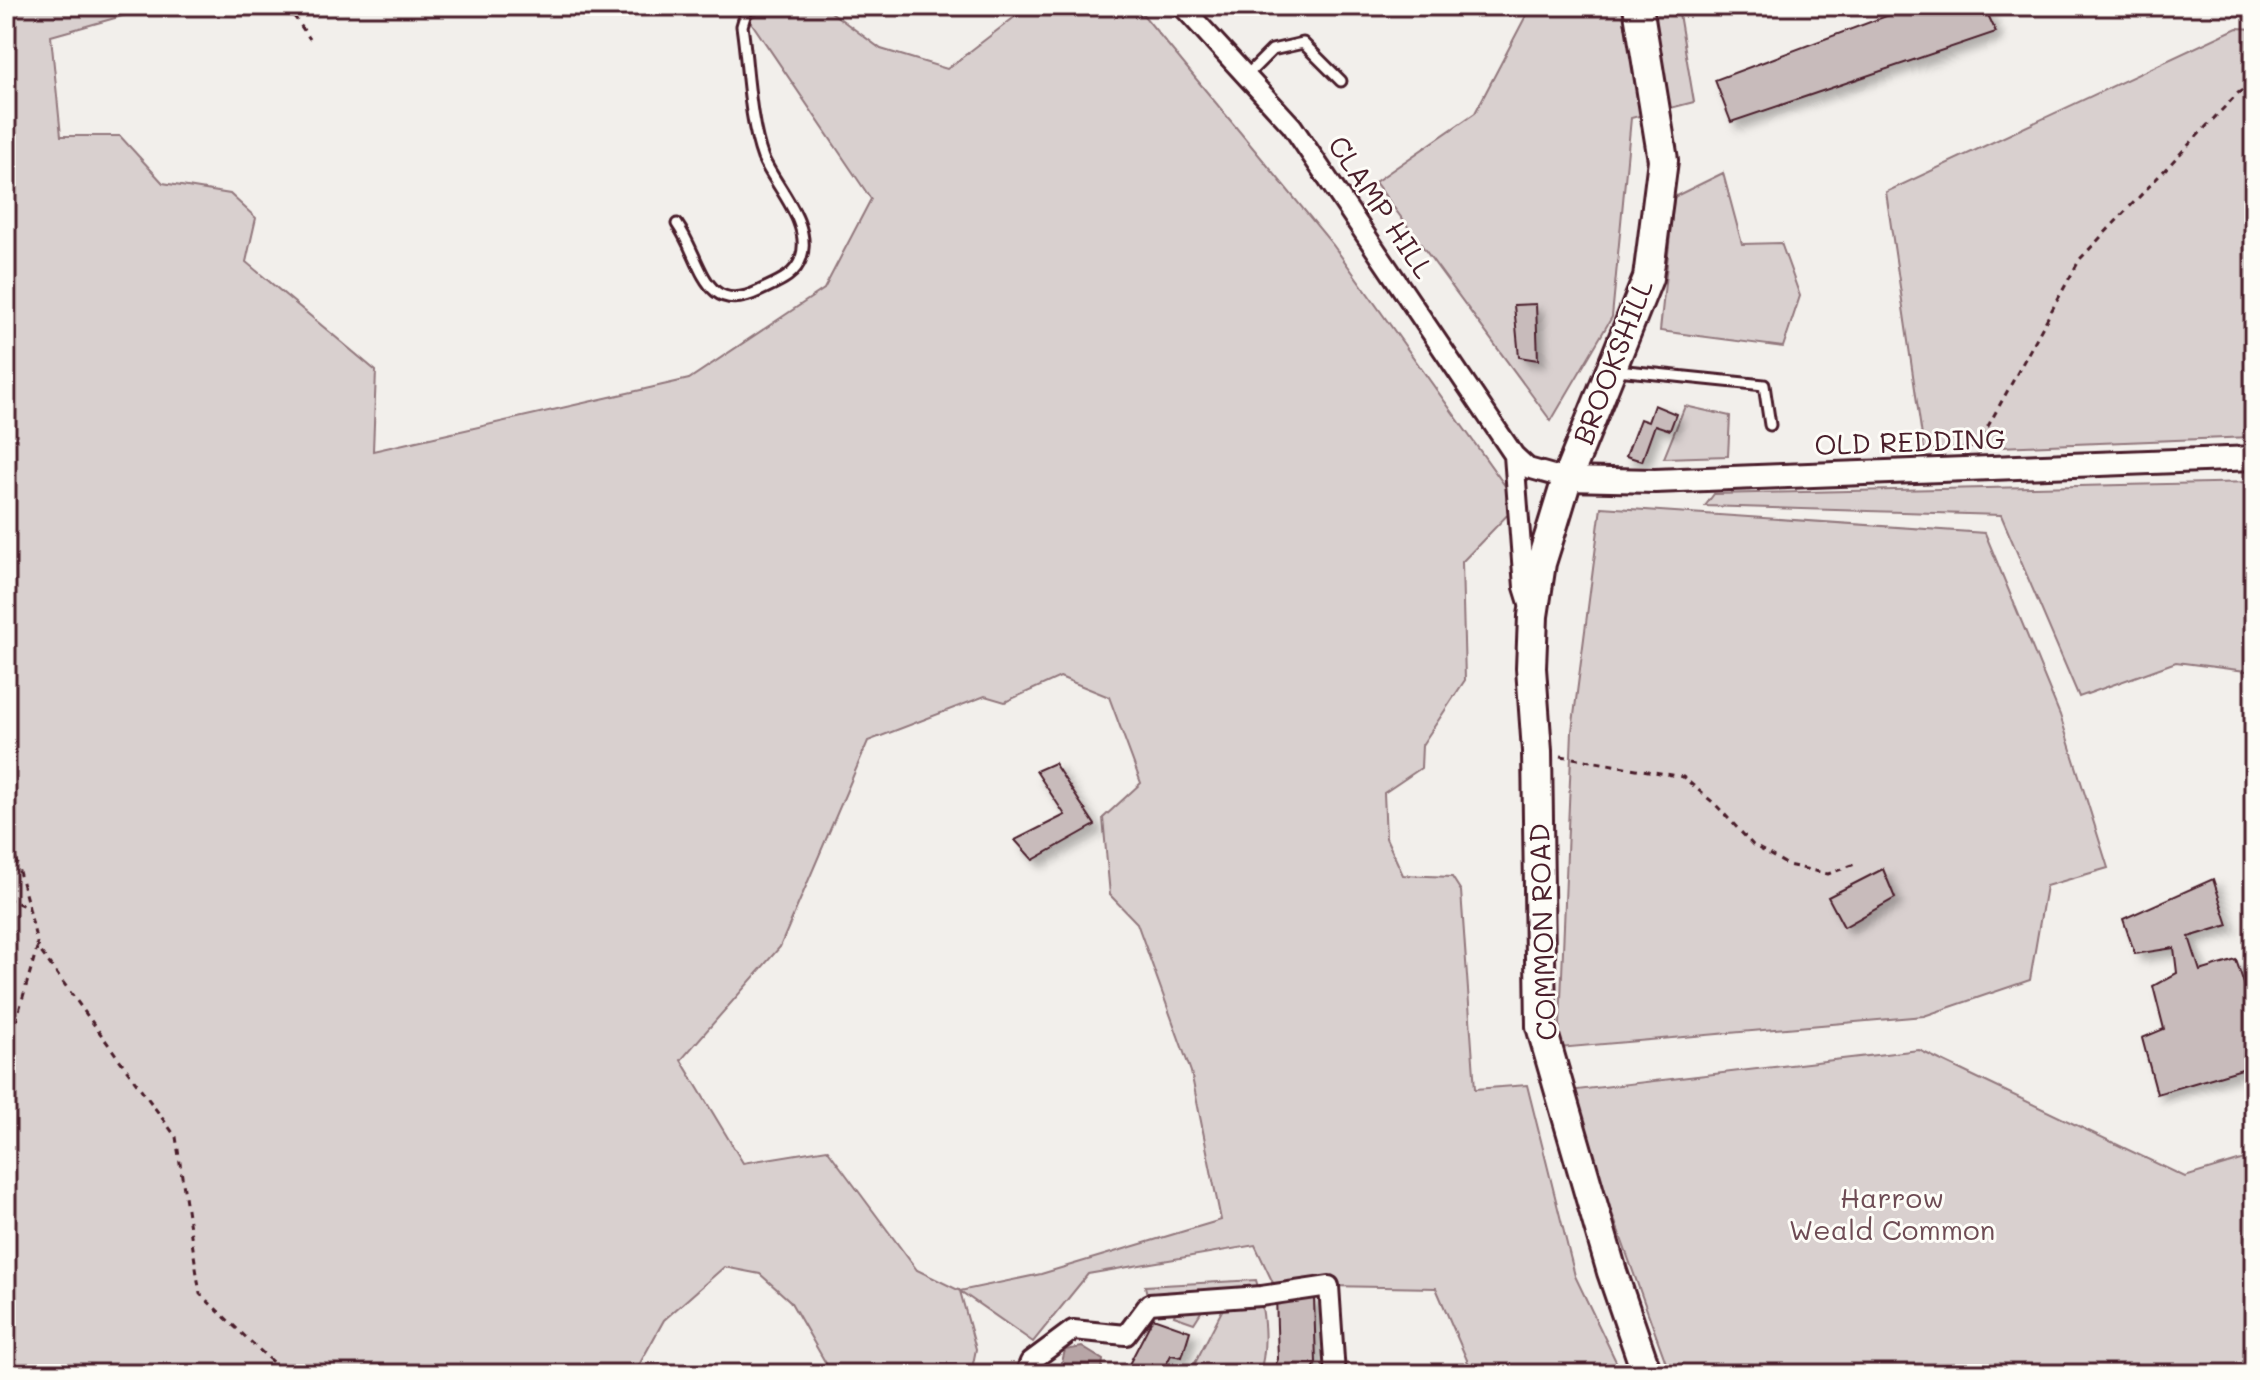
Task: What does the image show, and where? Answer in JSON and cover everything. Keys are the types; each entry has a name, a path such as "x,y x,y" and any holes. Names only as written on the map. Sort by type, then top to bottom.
{"main road":[{"name":"BROOKSHILL","path":"1567,479 1648,278 1663,160 1638,6"},
{"name":"COMMON ROAD","path":"1567,479 1541,563 1533,616 1531,668 1537,751 1541,1026 1612,1272 1647,1374"}],"street":[{"name":"CLAMP HILL","path":"1182,6 1292,126 1514,455 1528,468 1567,479"},
{"name":"CLAMP HILL","path":"1514,455 1524,587 1533,616"},
{"name":"OLD REDDING","path":"1567,479 1655,481 2254,458"},
{"path":"1025,1374 1030,1362 1073,1330 1126,1335 1149,1304 1261,1296 1329,1286 1335,1374"}],"lane":[{"path":"677,224 692,244 703,276 723,298 739,301 789,276 802,257 796,220 763,157 742,26 748,6"},
{"path":"1246,76 1272,50 1303,43 1341,81"},
{"path":"1611,369 1764,385 1770,425"}],"path":[{"path":"287,6 310,39"},
{"path":"1964,470 2080,259 2238,93 2254,83"},
{"path":"1537,751 1683,777 1716,805 1753,845 1788,865 1828,874 1855,864"},
{"path":"6,824 38,948 176,1137 200,1294 285,1374"},
{"path":"6,898 29,908"},
{"path":"6,1056 38,948"}],"green space":[{"path":"6,6 146,6 147,9 51,36 61,136 120,136 163,183 230,194 256,218 246,262 376,371 373,451 689,379 824,289 871,199 749,19 770,6 823,6 881,49 947,69 1029,6 1136,6 1333,245 1518,504 1462,562 1465,680 1422,745 1421,768 1384,793 1386,838 1403,875 1452,877 1461,891 1475,1089 1527,1085 1575,1276 1622,1374 1473,1374 1436,1288 1274,1285 1255,1245 1088,1274 1033,1342 960,1291 976,1349 971,1374 832,1374 790,1301 760,1274 724,1267 664,1320 634,1374 6,1374","holes":["1060,677 1109,697 1141,783 1103,818 1110,895 1137,923 1191,1072 1221,1220 1041,1274 960,1291 917,1270 827,1149 743,1163 681,1060 780,947 868,741 985,696 1005,702"]},
{"path":"1531,6 1698,6 1679,14 1694,102 1631,118 1612,317 1551,421 1375,182 1475,113"},
{"path":"2237,28 2254,29 2251,437 1924,450 1886,192"},
{"path":"1723,173 1742,244 1781,243 1800,296 1783,347 1660,331 1674,197"},
{"path":"1685,406 1730,416 1728,456 1664,458"},
{"path":"2254,482 2254,672 2176,662 2079,697 2001,515 1705,506 1714,494"},
{"path":"1601,507 1985,533 2060,715 2108,868 2046,886 2030,980 1924,1016 1559,1048 1572,731"},
{"name":"Harrow Weald Common","path":"1919,1050 2185,1177 2254,1156 2254,1374 1670,1374 1568,1091"},
{"path":"1256,1280 1264,1327 1264,1352 1259,1374 1177,1374 1179,1368 1193,1367 1228,1299 1180,1303 1201,1312 1194,1323 1174,1316 1178,1302 1149,1304 1145,1286"}],"shaded area":[{"path":"1082,1347 1103,1360 1101,1374 1059,1374 1065,1350"}],"building":[{"path":"1913,6 1984,6 1996,32 1731,122 1715,80"},
{"path":"1536,304 1538,360 1519,357 1514,305"},
{"path":"1654,405 1676,414 1670,430 1655,425 1642,461 1626,456 1640,419 1648,422"},
{"path":"1054,763 1095,825 1033,860 1015,840 1065,815 1036,771"},
{"path":"1883,869 1895,898 1844,927 1828,897"},
{"path":"2213,879 2228,925 2189,937 2200,971 2236,960 2254,1013 2254,1072 2242,1069 2157,1094 2142,1038 2164,1029 2153,986 2177,973 2174,948 2135,954 2123,919"},
{"path":"1276,1295 1314,1297 1316,1363 1311,1374 1272,1374 1278,1359"},
{"path":"1153,1318 1190,1331 1182,1357 1171,1355 1161,1374 1124,1374"}]}
